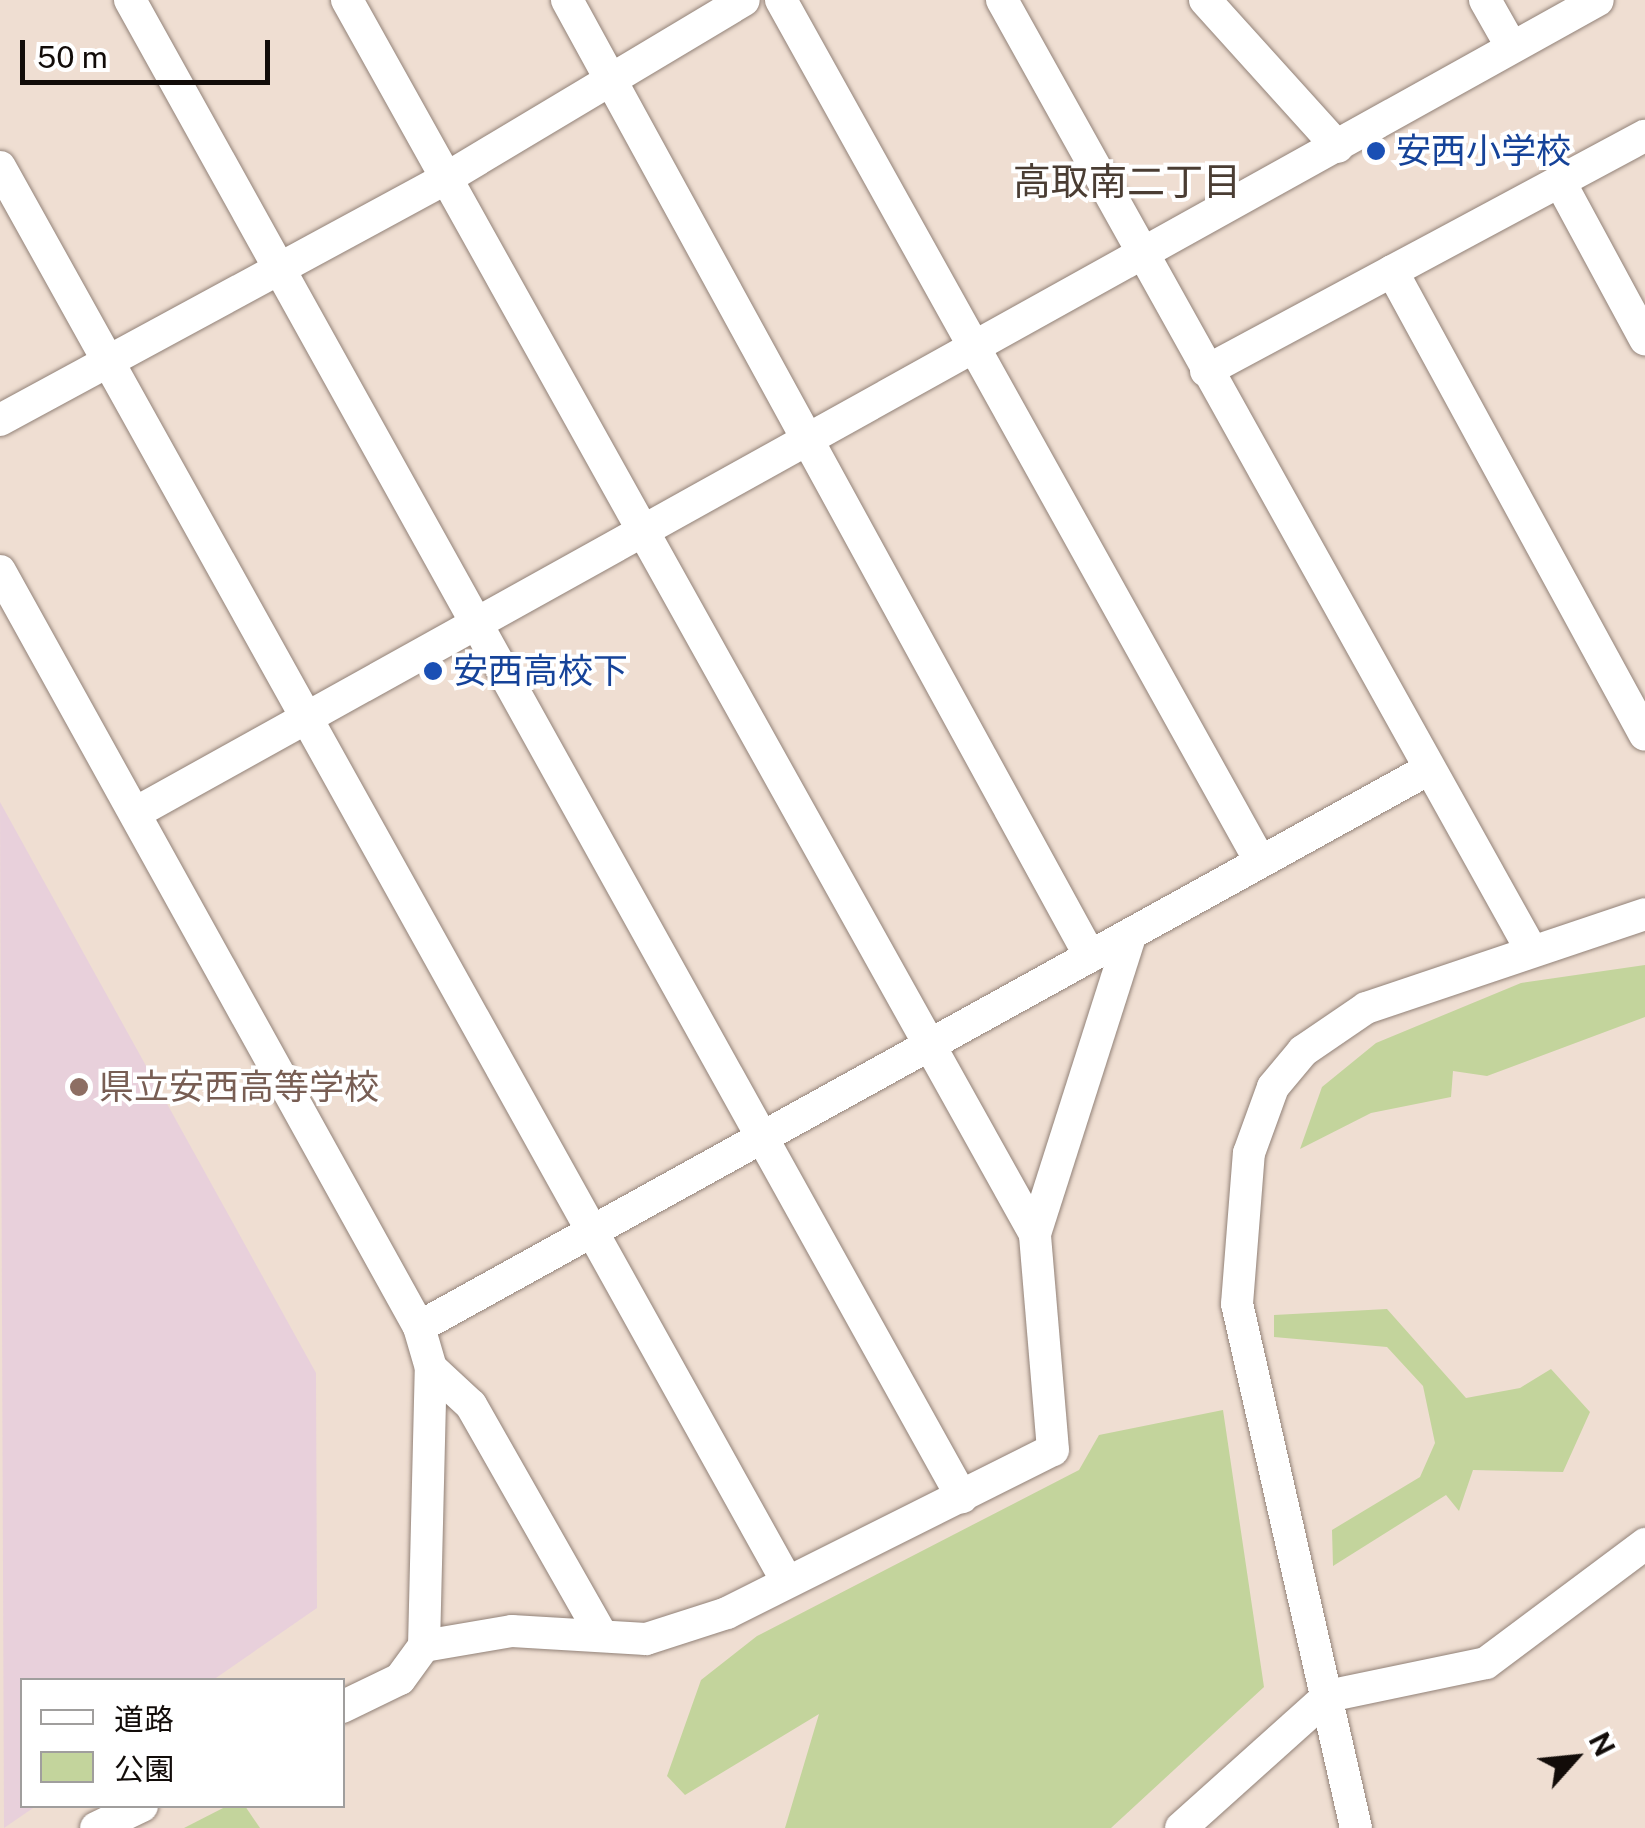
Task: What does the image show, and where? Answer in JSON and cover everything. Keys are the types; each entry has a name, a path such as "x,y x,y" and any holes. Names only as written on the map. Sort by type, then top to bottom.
{"street":[{"path":"130,0 962,1497"},
{"path":"346,0 1035,1234"},
{"path":"567,0 1090,956"},
{"path":"0,420 446,179 613,83 744,0"},
{"path":"781,0 1260,861"},
{"path":"1002,0 1529,946"},
{"path":"1205,0 1338,147"},
{"path":"1485,0 1511,46"},
{"path":"137,812 810,442 1140,252 1338,147 1598,0"},
{"path":"1206,371 1645,136"},
{"path":"0,168 310,716 786,1580"},
{"path":"1560,182 1645,338"},
{"path":"1392,272 1645,735"},
{"path":"0,572 137,812 420,1327 431,1368 424,1646 400,1679 345,1706"},
{"path":"420,1327 1429,769"},
{"path":"1356,1828 1237,1304 1249,1154 1274,1086 1303,1051 1366,1008 1529,946 1645,914"},
{"path":"424,1646 600,1630 646,1639 727,1613 786,1580 1052,1450 1035,1234 1130,936"},
{"path":"431,1368 472,1405 600,1630"},
{"path":"1181,1828 1328,1696 1486,1664 1645,1544"},
{"path":"96,1828 138,1808"}],"shaded area":[{"name":"県立安西高等学校","path":"0,802 316,1373 317,1608 216,1678 20,1678 20,1808 33,1808 4,1828"}],"green space":[{"path":"1645,965 1645,1017 1487,1076 1453,1071 1451,1097 1371,1113 1300,1149 1322,1087 1376,1043 1521,983"},
{"path":"1387,1309 1466,1398 1520,1388 1551,1369 1590,1412 1563,1472 1473,1470 1459,1511 1446,1495 1333,1566 1332,1530 1420,1477 1435,1443 1423,1386 1387,1347 1274,1337 1274,1315"},
{"path":"1223,1410 1264,1687 1111,1828 785,1828 819,1714 685,1795 667,1776 701,1680 757,1636 1079,1470 1099,1435"},
{"path":"223,1808 246,1808 260,1828 184,1828"}],"place":[{"name":"安西小学校","path":"1376,151"},
{"name":"安西高校下","path":"433,671"},
{"name":"県立安西高等学校","path":"79,1087"}],"district":[{"name":"高取南二丁目","path":"1127,182"}]}
